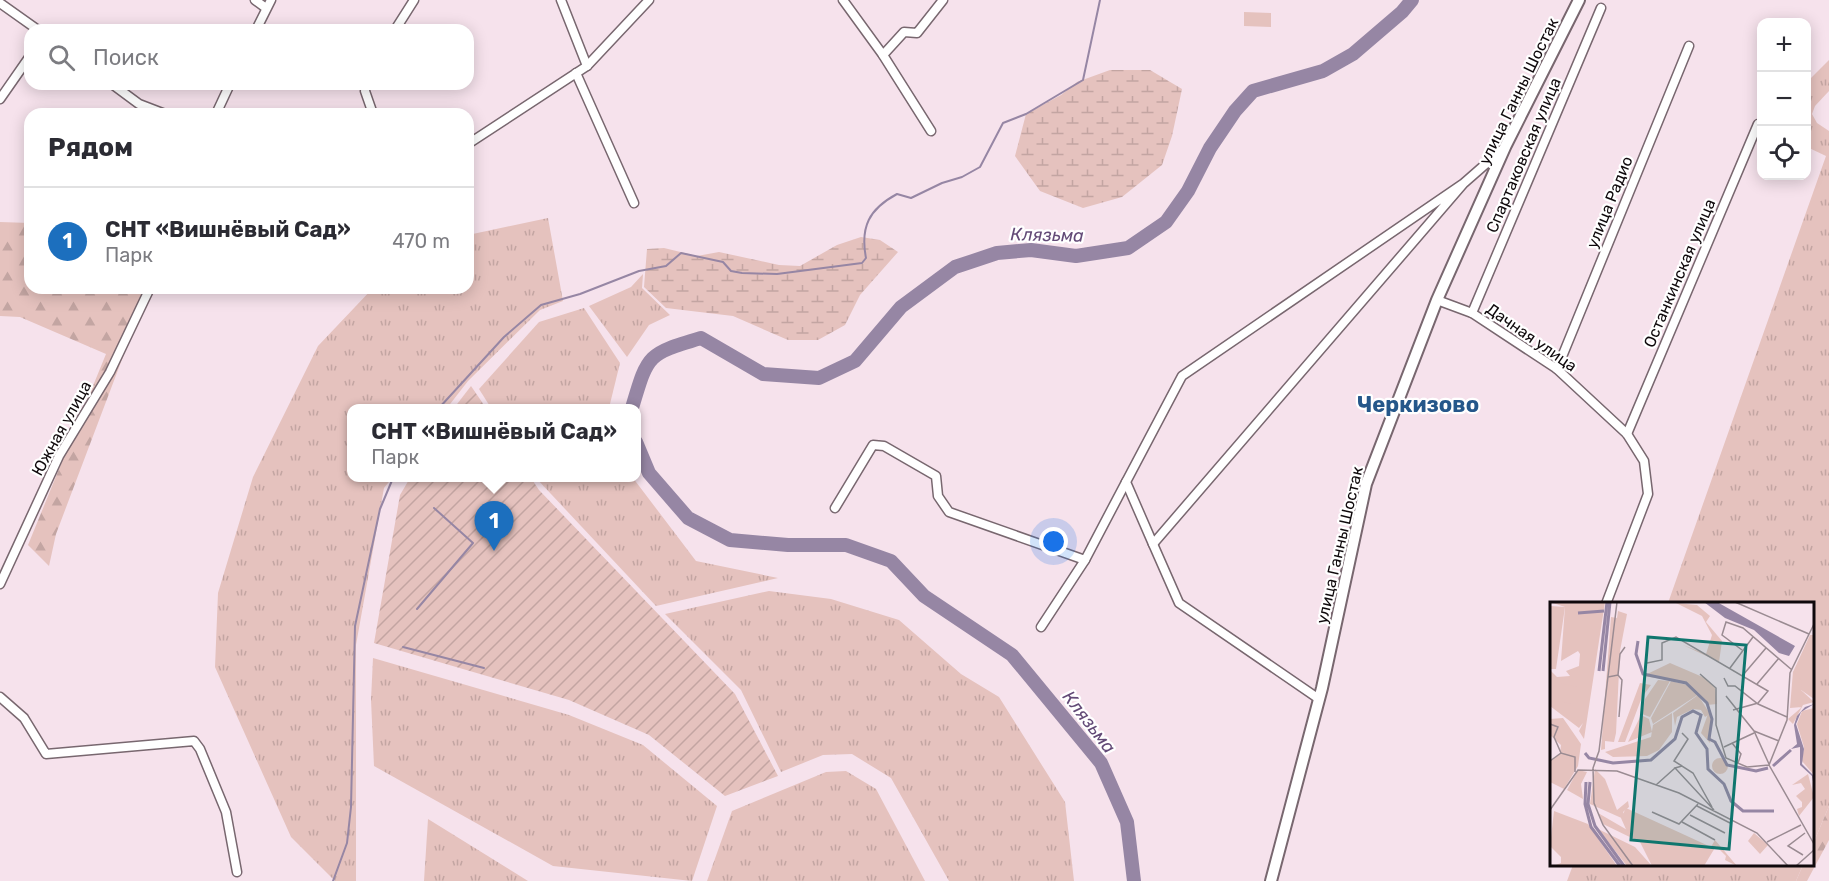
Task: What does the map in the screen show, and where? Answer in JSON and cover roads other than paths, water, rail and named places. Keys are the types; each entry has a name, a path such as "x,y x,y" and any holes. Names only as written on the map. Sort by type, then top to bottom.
{"main road":[{"name":"улица Ганны Шостак","path":"1271,881 1319,699 1366,484 1437,300 1506,145 1579,0"}],"street":[{"path":"255,0 268,4 259,24"},
{"path":"399,24 414,0"},
{"path":"561,0 587,66"},
{"path":"474,140 587,66 649,0"},
{"path":"843,0 883,55 931,131"},
{"path":"883,55 904,32 917,33 943,0"},
{"path":"0,3 30,24"},
{"name":"Спартаковская улица","path":"1472,314 1601,8"},
{"name":"улица Радио","path":"1557,369 1689,46"},
{"path":"0,99 24,65"},
{"path":"576,73 634,202"},
{"path":"120,90 139,104 149,108"},
{"path":"219,108 227,90"},
{"path":"365,90 371,108"},
{"name":"Останкинская улица","path":"1627,434 1757,126"},
{"path":"1153,544 1464,183 1506,145"},
{"path":"1041,627 1085,560 1182,376 1464,183"},
{"name":"Южная улица","path":"0,584 59,456 110,372 147,294"},
{"name":"Дачная улица","path":"1437,300 1472,314 1557,369 1627,434 1644,461 1648,494 1606,602"},
{"path":"835,508 873,445 884,446 936,476 938,496 949,512 1085,560"},
{"path":"1126,482 1179,603 1319,699"},
{"path":"0,698 24,718 46,754 194,741 200,749 225,813 237,872"}],"waterway":[{"path":"443,404 504,337 541,305 580,294 639,271 666,266 681,253 723,262 731,271 742,273 777,274 862,263 866,258 864,237 869,220 887,200 897,194 911,198 980,167 1003,123 1026,114 1083,80 1100,0"},
{"name":"Клязьма","path":"633,404 642,377 652,359 683,343 701,338 763,374 819,378 855,361 901,307 955,267 997,253 1031,250 1076,256 1128,248 1166,222 1188,191 1210,148 1235,111 1253,91 1323,71 1353,54 1402,12 1412,0"},
{"name":"Клязьма","path":"641,454 649,473 688,518 730,540 788,545 846,545 891,561 924,596 1012,655 1101,763 1127,822 1134,881"},
{"path":"333,881 347,843 351,807 355,626 380,509 391,482"},
{"path":"417,609 473,543 434,508"},
{"path":"403,647 484,668"}],"place":[{"name":"СНТ «Вишнёвый Сад»","path":"494,551"}],"district":[{"name":"Черкизово","path":"1418,404"}]}
